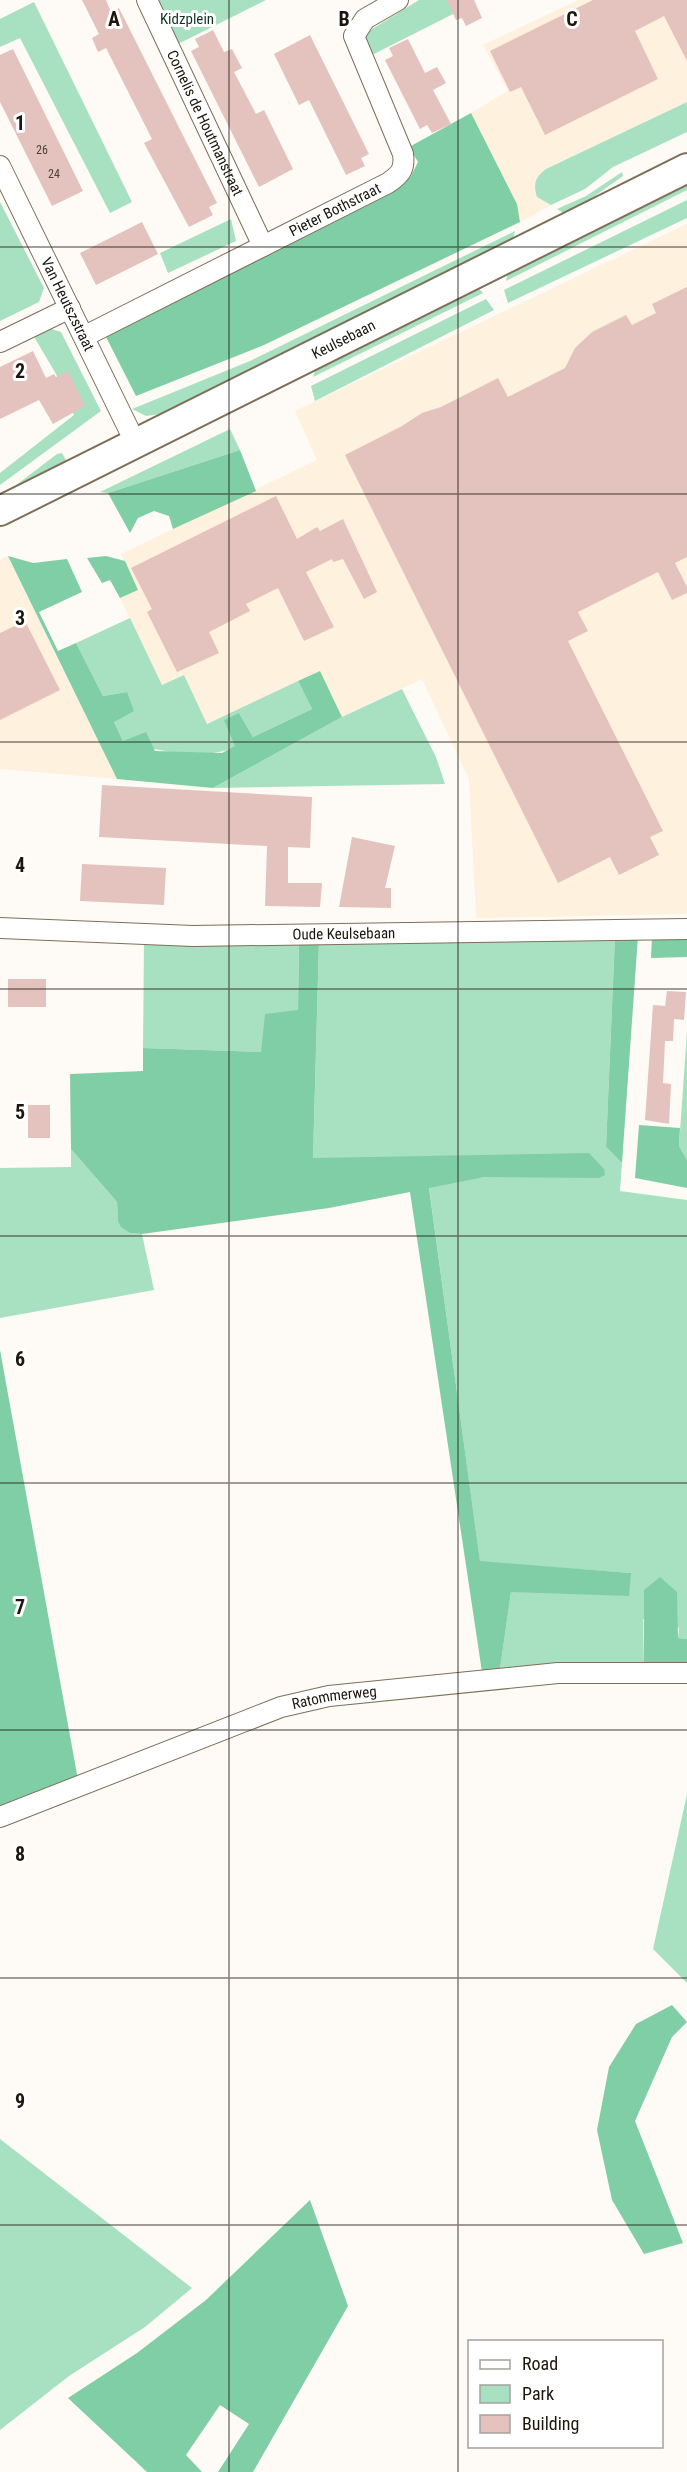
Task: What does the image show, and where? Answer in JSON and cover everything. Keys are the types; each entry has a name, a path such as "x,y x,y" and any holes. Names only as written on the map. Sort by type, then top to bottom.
{"street":[{"name":"Cornelis de Houtmanstraat","path":"147,0 262,246"},
{"name":"Pieter Bothstraat","path":"85,336 388,183 399,175 405,166 403,154 354,36 365,19 398,0"},
{"name":"Van Heutszstraat","path":"0,166 135,442"},
{"name":"Keulsebaan","path":"0,511 687,168"},
{"path":"0,342 70,308"},
{"name":"Oude Keulsebaan","path":"0,928 193,936 687,929"},
{"name":"Ratommerweg","path":"0,1817 280,1707 329,1696 558,1673 687,1673"}],"shaded area":[{"path":"578,0 687,0 687,102 546,169 537,197 551,205 520,222 517,204 471,113 508,91 483,45"},
{"path":"687,224 687,914 476,918 469,779 422,679 342,717 320,671 207,724 184,675 162,686 120,598 138,590 121,554 317,460 295,411"},
{"path":"8,556 117,779 0,769 0,560"}],"green space":[{"name":"Kidzplein","path":"156,0 266,0 178,44"},
{"path":"419,0 452,0 459,11 370,56 364,34"},
{"path":"34,2 132,202 110,213 20,38 0,47 0,19"},
{"path":"687,102 687,132 613,167 585,189 551,205 537,197 536,181 546,169"},
{"path":"471,113 517,204 520,222 264,345 136,396 104,333 402,185 411,176 418,162 409,147"},
{"path":"622,172 623,176 589,200 590,204 565,214 557,209 586,196"},
{"path":"687,181 687,190 506,281 509,269"},
{"path":"687,200 687,218 508,303 504,290"},
{"path":"0,202 44,288 39,302 0,321"},
{"path":"231,219 236,241 168,273 160,253"},
{"path":"515,231 512,243 161,414 146,416 132,409 250,361"},
{"path":"469,289 479,289 483,293 313,377 317,366"},
{"path":"486,299 494,310 315,401 311,386"},
{"path":"48,328 61,332 101,411 0,485 0,473 74,415 56,374 33,335"},
{"path":"230,429 240,450 108,493 100,492"},
{"path":"240,450 256,491 173,529 169,516 154,511 138,518 130,533 108,493"},
{"path":"62,453 67,462 0,497 0,493 15,486 57,454"},
{"path":"8,556 33,563 67,559 82,592 39,612 58,651 76,643 103,696 127,692 134,711 114,722 123,741 146,732 155,751 222,753 235,746 224,720 239,713 253,737 312,709 298,681 320,671 342,717 213,788 117,779"},
{"path":"106,556 125,561 138,590 120,598 110,580 102,583 87,558"},
{"path":"130,618 162,685 184,675 207,724 298,681 312,709 253,737 239,713 235,747 223,751 180,753 123,741 114,722 127,692 103,696 76,643"},
{"path":"402,689 436,757 445,784 213,788 342,717"},
{"path":"615,936 606,1147 622,1163 620,1191 687,1200 687,1639 678,1638 679,1628 643,1619 644,1664 500,1669 511,1592 631,1573 480,1562 429,1187 485,1177 531,1175 313,1158 319,942"},
{"path":"615,936 638,936 622,1163 606,1147"},
{"path":"652,936 687,936 687,957 651,958"},
{"path":"144,940 299,943 298,1011 261,1052 143,1048"},
{"path":"319,942 313,1158 589,1153 604,1169 605,1175 599,1178 485,1177 429,1188 480,1561 631,1573 629,1596 511,1592 500,1669 482,1672 410,1192 329,1208 142,1234 130,1233 121,1227 118,1221 117,1202 71,1149 70,1074 143,1071 143,1048 261,1052 265,1014 298,1010 299,943"},
{"path":"687,1031 687,1160 679,1146"},
{"path":"639,1125 680,1128 679,1146 687,1160 687,1188 635,1178"},
{"path":"71,1149 117,1202 118,1220 130,1233 142,1234 154,1290 0,1318 0,1168 71,1167"},
{"path":"0,1350 78,1780 0,1809"},
{"path":"660,1577 677,1592 678,1638 687,1639 687,1664 644,1664 644,1590"},
{"path":"687,1794 687,1983 653,1949"},
{"path":"672,2005 687,2022 672,2037 635,2121 683,2243 644,2254 612,2200 597,2130 609,2067 636,2024"},
{"path":"0,2139 192,2288 145,2327 69,2376 0,2430"},
{"path":"310,2200 348,2306 253,2472 218,2472 249,2424 220,2405 186,2455 202,2472 147,2472 68,2398 137,2353 206,2300"}],"building":[{"path":"82,0 106,0 111,12 119,8 217,203 209,207 213,215 189,227 144,143 152,139 106,48 98,52 92,38 99,34"},
{"path":"447,0 474,0 482,18 466,26 462,18 456,20"},
{"path":"593,0 687,0 687,61 664,16 635,31 658,79 545,135 521,87 510,92 490,51"},
{"path":"213,30 224,52 232,49 242,68 234,72 256,114 264,110 293,169 259,187 191,51 199,47 195,39"},
{"path":"310,35 369,154 361,158 365,166 346,175 309,100 299,105 274,54"},
{"path":"408,39 425,73 437,67 446,83 433,90 451,124 432,133 427,125 420,129 385,60 393,56 389,48"},
{"path":"13,49 83,191 52,206 0,102 0,55"},
{"path":"142,222 158,254 96,285 80,253"},
{"path":"687,287 687,557 675,563 687,587 687,593 672,600 658,572 578,612 588,631 568,641 663,831 650,837 659,855 619,875 610,857 558,883 345,455 402,426 422,413 441,407 498,378 508,397 565,368 575,348 592,332 626,315 632,325 656,313 652,304"},
{"path":"33,351 46,378 54,374 56,377 68,371 85,406 53,424 39,400 0,419 0,367"},
{"path":"276,496 297,539 317,527 320,531 343,519 377,592 364,599 343,559 333,562 332,559 306,572 334,627 304,641 278,588 246,604 250,611 209,632 219,653 177,672 147,612 152,609 131,568"},
{"path":"25,621 60,690 0,720 0,633"},
{"path":"102,785 312,797 310,848 288,847 288,883 322,883 320,907 265,906 267,846 99,837"},
{"path":"352,837 395,846 385,888 391,888 391,908 339,907"},
{"path":"82,864 166,868 164,905 80,901"},
{"path":"8,979 46,979 46,1007 8,1007"},
{"path":"667,991 686,992 684,1020 674,1019 673,1041 665,1041 663,1083 671,1084 669,1124 645,1120 653,1005 665,1006"},
{"path":"28,1105 50,1105 50,1138 28,1138"}]}
